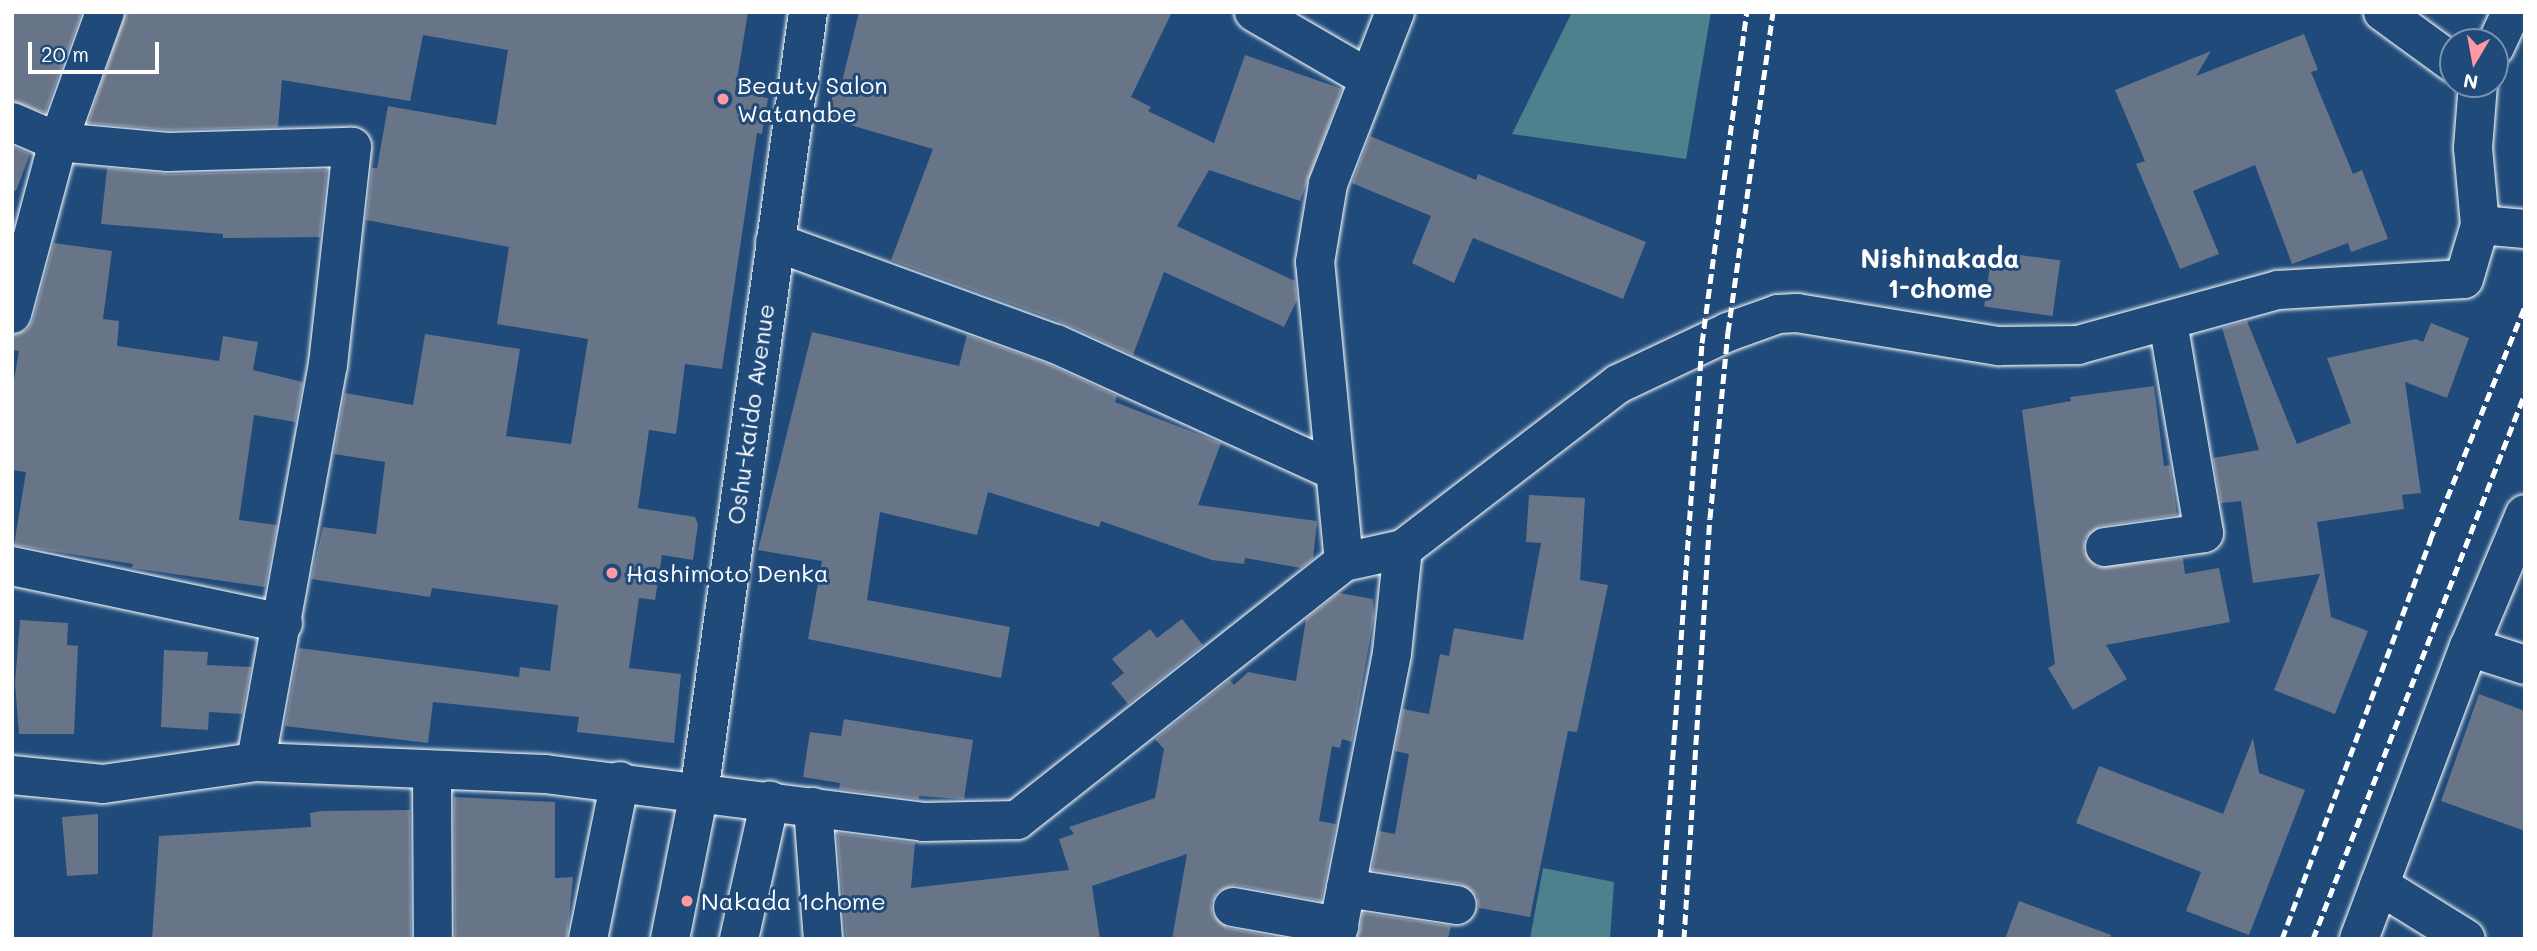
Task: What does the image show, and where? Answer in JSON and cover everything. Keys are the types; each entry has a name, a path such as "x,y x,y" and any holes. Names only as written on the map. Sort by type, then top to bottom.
{"street":[{"path":"12,314 58,142 105,12"},
{"name":"Oshu-kaido Avenue","path":"670,939 699,793 808,12"},
{"path":"1254,12 1368,78"},
{"path":"1345,562 1315,262 1328,184 1395,12"},
{"path":"2383,12 2439,53"},
{"path":"2504,28 2511,12"},
{"path":"12,775 103,784 256,762 620,781 923,821 1017,820 1345,562 1403,549 1618,384 1728,332 1778,314 1797,313 1999,346 2078,345 2168,323 2278,290 2464,279 2480,225 2473,148 2477,98"},
{"path":"12,122 58,142 168,152 352,147 328,364 256,762"},
{"path":"2480,225 2525,229"},
{"path":"775,242 1056,344 1335,471"},
{"path":"2105,547 2204,533 2168,323"},
{"path":"2359,939 2469,647 2525,514"},
{"path":"1233,907 1338,933 1392,653 1403,549"},
{"path":"12,566 283,623"},
{"path":"2469,647 2525,665"},
{"path":"432,772 433,939"},
{"path":"589,939 620,781"},
{"path":"739,939 770,800"},
{"path":"813,807 823,939"},
{"path":"2379,885 2466,939"},
{"path":"1346,888 1457,905"}],"green space":[{"path":"1572,12 1711,12 1686,159 1512,134"},
{"path":"1543,868 1614,882 1610,939 1530,939"}],"building":[{"path":"12,12 82,12 45,113 12,101"},
{"path":"126,12 748,12 735,92 768,98 762,134 757,133 722,369 685,364 676,434 649,430 638,508 695,517 698,524 693,560 662,555 655,600 639,598 629,668 681,674 674,743 577,732 579,717 433,702 428,743 285,726 299,648 519,677 520,667 550,671 558,605 432,588 430,597 311,579 323,527 376,534 385,462 334,454 345,393 413,405 425,334 520,349 506,436 571,444 588,339 497,324 509,247 366,220 372,168 377,168 388,106 496,125 508,50 423,35 410,101 282,80 278,127 169,130 88,123"},
{"path":"859,12 1172,12 1131,97 1151,107 1148,111 1214,143 1245,55 1342,89 1300,201 1209,170 1177,226 1295,281 1297,300 1284,327 1164,272 1133,355 1064,323 891,260 933,149 826,118 836,85 841,86"},
{"path":"2304,34 2318,70 2311,72 2353,174 2362,170 2388,239 2351,252 2348,243 2292,264 2255,165 2193,191 2219,254 2180,269 2136,164 2145,161 2115,90 2211,51 2196,76"},
{"path":"1370,136 1476,180 1478,174 1646,242 1623,299 1473,238 1454,283 1412,263 1431,216 1352,183"},
{"path":"12,146 30,154 16,191 12,190"},
{"path":"107,168 168,174 327,170 320,237 223,238 223,234 101,224"},
{"path":"54,243 112,251 103,319 119,321 117,346 219,361 223,336 258,342 253,370 303,382 295,422 254,415 239,520 277,525 265,587 132,568 133,564 14,545 26,472 12,470 12,392 19,351 12,350 12,335 27,330 33,320"},
{"path":"1992,251 2060,261 2053,316 1984,306"},
{"path":"2247,321 2297,444 2351,423 2327,358 2416,339 2423,342 2431,323 2469,338 2447,398 2405,382 2421,493 2402,495 2404,509 2317,522 2331,617 2368,631 2335,714 2274,690 2320,574 2253,583 2241,501 2221,503 2213,458 2259,450 2222,328"},
{"path":"812,332 959,366 967,335 1048,364 1117,396 1115,402 1221,443 1198,505 1317,521 1313,559 1301,568 1245,558 1244,564 1212,560 1101,521 1099,527 988,492 977,535 880,512 867,600 1010,627 1001,678 808,639 822,561 758,550"},
{"path":"2154,386 2164,466 2170,465 2177,515 2101,526 2085,538 2084,551 2097,567 2183,558 2185,574 2219,568 2230,622 2106,645 2127,679 2073,710 2048,668 2055,664 2022,410 2071,401 2070,397"},
{"path":"1529,495 1585,498 1580,580 1608,585 1577,732 1568,731 1530,917 1479,908 1477,896 1461,884 1372,870 1379,831 1395,834 1409,754 1395,751 1403,709 1429,714 1440,654 1449,656 1454,628 1523,640 1541,543 1526,542"},
{"path":"1339,593 1373,599 1374,616 1352,742 1342,739 1340,748 1332,746 1319,821 1336,824 1321,901 1236,885 1217,892 1211,904 1213,915 1228,928 1286,939 1172,939 1187,854 1092,886 1100,939 846,939 837,833 915,843 911,888 1069,870 1059,839 1074,834 1069,827 1155,798 1164,749 1155,739 1230,680 1234,685 1248,672 1296,681 1306,619"},
{"path":"1182,619 1203,645 1128,704 1111,683 1124,673 1112,659 1150,629 1157,638"},
{"path":"20,620 68,623 67,645 78,646 74,734 19,734 15,683"},
{"path":"164,650 208,652 207,665 251,667 242,714 209,712 208,730 161,727"},
{"path":"2479,694 2525,711 2525,831 2441,801"},
{"path":"844,719 973,740 964,799 919,796 919,799 839,789 840,783 803,777 810,732 841,736"},
{"path":"2253,738 2259,773 2305,790 2249,935 2186,911 2201,872 2076,823 2099,766 2223,814"},
{"path":"454,797 555,802 555,878 573,877 567,939 455,939"},
{"path":"410,810 411,939 152,939 159,836 311,827 310,813 321,811"},
{"path":"98,814 98,874 67,876 62,817"},
{"path":"2019,901 2111,935 2110,939 2005,939"},
{"path":"1363,913 1451,926 1448,939 1358,939"}],"railway":[{"path":"1660,939 1702,343 1747,12"},
{"path":"1684,939 1710,518 1728,332 1773,12"},
{"path":"2282,939 2430,540 2525,306"},
{"path":"2313,939 2525,393"}],"place":[{"name":"Beauty Salon Watanabe","path":"723,99"},
{"name":"Hashimoto Denka","path":"612,573"},
{"name":"Nakada 1chome","path":"687,901"}],"district":[{"name":"Nishinakada 1-chome","path":"1940,274"}]}
